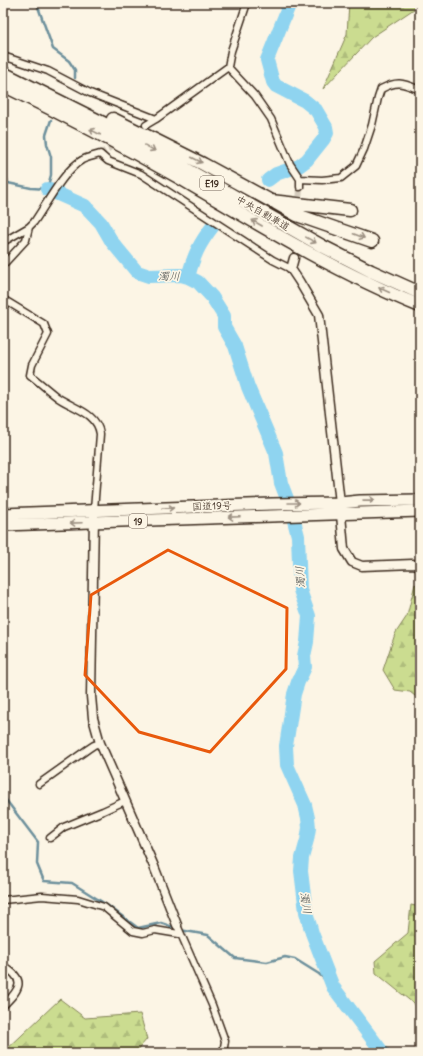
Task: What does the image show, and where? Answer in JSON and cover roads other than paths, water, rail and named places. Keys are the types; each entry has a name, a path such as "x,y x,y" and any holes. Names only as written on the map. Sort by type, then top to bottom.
{"highway":[{"path":"5,78 53,90 203,164 297,215 372,241"},
{"name":"中央自動車道","path":"5,78 120,132 322,246 371,271 420,293"},
{"name":"中央自動車道","path":"5,78 316,256 366,282 420,306"},
{"path":"272,201 350,210"},
{"name":"国道19号","path":"3,525 273,516 316,516 341,509 360,500 420,500"},
{"name":"国道19号","path":"3,514 316,503 341,509 420,511"}],"street":[{"path":"146,125 156,120 228,67 231,51 247,3"},
{"path":"3,56 48,71 90,93 156,120"},
{"path":"228,67 255,96 271,118 290,164 300,179 300,187"},
{"path":"300,179 322,180 341,178 356,166 364,149 372,125 381,89 392,83 404,84 420,90"},
{"path":"3,242 29,227 34,222 72,168 82,160 100,154 108,161 141,174 273,260 291,269 319,315 341,509 344,549 352,562 362,566 412,564 420,566"},
{"path":"3,265 26,240 29,227"},
{"path":"291,269 294,258"},
{"path":"3,299 44,324 48,334 32,365 30,375 58,398 80,409 95,420 100,428 94,510 91,696 93,718 100,743 153,864 178,930 212,1005 225,1041 223,1053"},
{"path":"39,784 88,749 100,743"},
{"path":"50,838 64,827 125,801"},
{"path":"3,900 42,896 78,899 104,907 133,931 143,933 155,930 178,930"},
{"path":"3,966 14,972 19,980 17,992 3,1006"}],"waterway":[{"path":"38,3 37,4 53,49 69,61 75,70 75,78"},
{"path":"268,180 276,174 299,166 307,160 327,133 326,127 316,110 305,101 276,86 273,82 267,60 290,3"},
{"path":"3,163 8,183 31,188 47,189 51,175 51,157 46,135 51,120"},
{"name":"濁川","path":"47,189 85,206 101,223 112,242 137,272 149,276 181,275 198,282 212,297 224,316 224,327 235,346 248,387 276,453 281,483 291,509 298,536 300,590 309,616 307,642 304,656 305,667 294,694 286,746 287,765 305,805 308,818 309,828 302,858 301,871 306,912 312,933 333,987 383,1053"},
{"path":"188,277 192,262 204,238 213,226"},
{"path":"3,796 38,842 37,864 44,881 72,883 107,905 138,928 161,923 176,928"},
{"path":"180,930 208,935 235,958 267,962 285,957 295,959 319,974 333,987"}],"tunnel":[{"path":"100,154 118,143"},
{"path":"299,205 300,187"}]}
